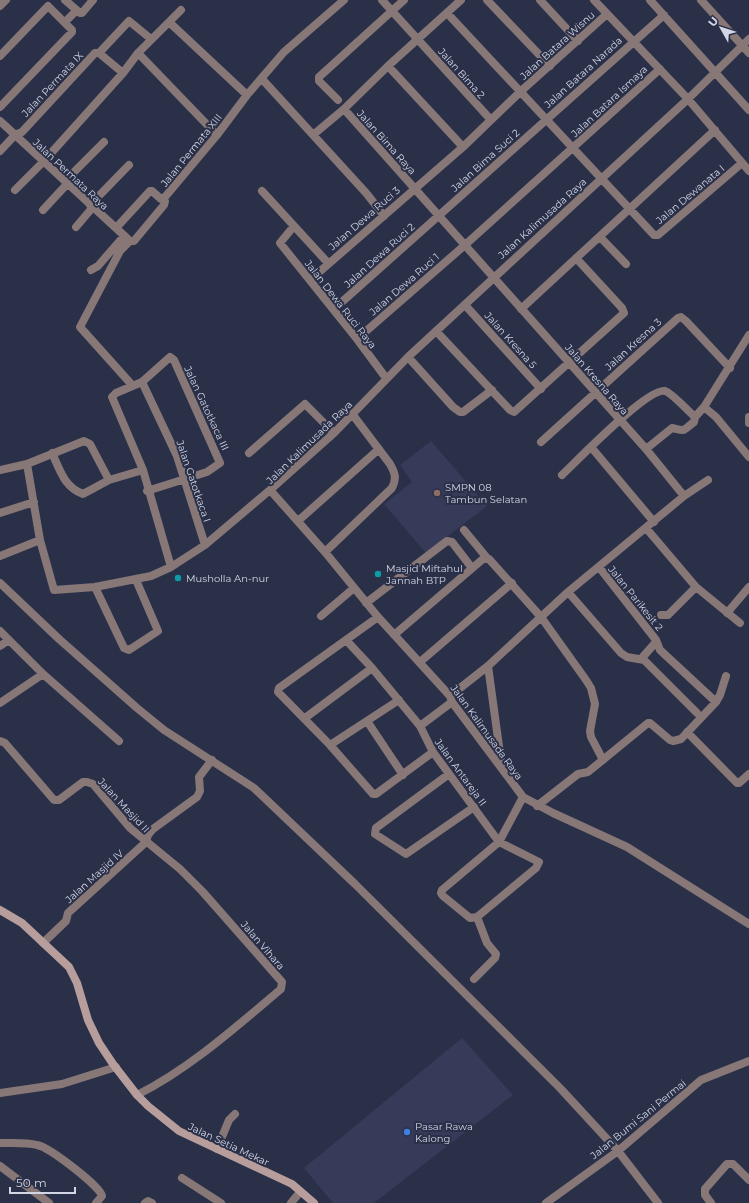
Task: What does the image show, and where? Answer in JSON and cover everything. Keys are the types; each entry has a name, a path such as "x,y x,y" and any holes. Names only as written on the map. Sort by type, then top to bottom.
{"street":[{"path":"0,6 6,0"},
{"path":"65,0 76,11 82,13 93,0"},
{"name":"Jalan Permata XIII","path":"116,228 150,191 163,199 284,52 344,0"},
{"name":"Jalan Bima 2","path":"382,0 491,120"},
{"path":"338,100 319,81 319,78 393,12 404,0"},
{"path":"314,135 461,0"},
{"path":"487,0 550,66"},
{"path":"540,0 578,41"},
{"path":"594,0 688,99 749,171"},
{"path":"650,0 716,71 749,110"},
{"path":"701,0 749,53"},
{"path":"0,56 48,6 72,30 72,32 0,107"},
{"path":"15,190 44,161 123,73 138,53 181,10"},
{"path":"65,22 76,11"},
{"name":"Jalan Dewanata I","path":"447,13 601,178 628,210 652,234 658,234 742,163"},
{"name":"Jalan Batara Wisnu","path":"463,147 520,92 607,14"},
{"name":"Jalan Batara Narada","path":"546,119 633,40 664,15"},
{"path":"99,53 129,21 151,39"},
{"path":"169,22 248,95"},
{"name":"Jalan Kalimusada Raya","path":"749,39 688,99 408,356 353,415 270,490 325,552 378,617 420,662 451,699 523,797 537,806 626,847 749,924"},
{"name":"Jalan Permata IX","path":"0,152 15,135 22,132 95,53 99,53 123,73"},
{"path":"138,53 217,135"},
{"path":"388,66 463,147"},
{"name":"Jalan Batara Ismaya","path":"465,245 660,69"},
{"path":"262,79 367,194 384,216"},
{"name":"Jalan Bima Raya","path":"344,109 465,245"},
{"name":"Jalan Bima Suci 2","path":"438,216 546,119"},
{"name":"Jalan Permata Raya","path":"0,121 127,238"},
{"path":"522,309 715,130"},
{"path":"43,210 66,182 104,142"},
{"name":"Jalan Dewa Ruci 3","path":"310,280 414,188 463,147"},
{"path":"76,227 92,206 129,165"},
{"name":"Jalan Dewa Ruci 3","path":"262,191 328,263"},
{"path":"127,238 134,241 140,236 164,205 165,202 163,199"},
{"name":"Jalan Dewa Ruci 2","path":"334,309 438,216"},
{"name":"Jalan Dewa Ruci Raya","path":"294,226 280,243 334,309 386,378"},
{"path":"600,237 626,264"},
{"path":"91,270 98,266 127,238"},
{"path":"127,238 80,327 132,385"},
{"name":"Jalan Kresna Raya","path":"465,245 646,449 684,496"},
{"name":"Jalan Dewa Ruci 1","path":"357,339 465,245"},
{"path":"436,331 512,412 520,408 622,315 624,311 576,258"},
{"name":"Jalan Kresna 5","path":"465,305 541,389"},
{"name":"Jalan Kresna 3","path":"594,392 664,328 681,317 730,368"},
{"path":"646,449 672,428 681,432 694,422 694,417 704,407 730,368 749,335"},
{"path":"408,356 453,407 460,412 463,412 492,390"},
{"name":"Jalan Gatotkaca III","path":"170,565 142,470 112,400 112,397 116,393 142,382 168,357 172,358 220,460 219,464 207,472 186,480"},
{"name":"Jalan Gatotkaca I","path":"142,382 174,449 186,480 205,545"},
{"path":"562,475 620,420 650,395 664,391 670,394 694,417"},
{"path":"541,442 594,392"},
{"path":"249,453 305,404 334,433"},
{"path":"704,407 716,417 749,457"},
{"path":"325,552 392,488 396,481 395,472 353,415"},
{"path":"749,417 749,423"},
{"path":"0,470 27,464 84,441 88,442 109,480"},
{"path":"591,447 654,522"},
{"path":"298,521 379,449"},
{"path":"52,453 64,480 70,488 83,494 109,480 142,470"},
{"path":"27,464 40,540 54,590 95,587 136,580 170,565 205,545 270,490"},
{"path":"147,491 186,480"},
{"path":"420,726 568,592 599,568 684,496 708,480"},
{"path":"0,513 34,502"},
{"path":"646,528 696,587 740,623"},
{"path":"464,530 487,558 512,583 540,617 591,688 595,704 590,731 603,760"},
{"path":"0,556 40,540"},
{"path":"366,603 449,540 472,568"},
{"path":"394,635 472,568 483,559 487,558"},
{"name":"Jalan Parikesit 2","path":"599,568 656,642 660,650 716,702"},
{"path":"95,587 124,648 129,650 158,631 136,580"},
{"path":"0,583 59,639 164,730 254,788 355,884 560,1088 618,1151 658,1203"},
{"path":"420,662 512,583"},
{"path":"661,615 668,615 696,587"},
{"path":"728,612 749,587"},
{"path":"320,616 354,588"},
{"path":"568,592 624,656 641,659 650,665 697,713"},
{"path":"378,617 278,690 280,695 305,718 373,794 376,794 404,775 432,752"},
{"path":"0,631 43,674 119,741"},
{"path":"0,646 9,640"},
{"name":"Jalan Antareja II","path":"346,640 372,668 420,726 432,752 499,842"},
{"path":"641,659 656,642"},
{"path":"488,666 502,770"},
{"path":"305,718 372,668"},
{"path":"0,704 43,674"},
{"path":"537,806 575,775 588,772 649,722 673,741 681,739 716,702 720,695 726,676"},
{"path":"330,745 399,700"},
{"path":"367,721 404,775"},
{"path":"687,732 737,783 749,774"},
{"name":"Jalan Masjid II","path":"0,741 5,743 54,800 59,800 83,782 93,784 130,828 146,842"},
{"name":"Jalan Masjid IV","path":"43,943 66,921 68,913 146,842 148,835 153,829 197,797 200,791 199,777 212,760"},
{"path":"449,774 376,828 375,834 406,854 474,807"},
{"path":"499,842 537,860 539,864 477,917 473,918 468,916 441,893 446,886 499,842 523,797"},
{"name":"Jalan Vihara","path":"137,1095 155,1086 202,1053 281,989 282,982 186,874 146,842"},
{"name":"Jalan Setia Mekar","path":"0,910 22,923 69,967 77,983 88,1020 99,1043 137,1095 178,1131 292,1184 314,1203"},
{"path":"474,979 495,958 496,954 487,943 477,917"},
{"name":"Jalan Bumi Sani Permai","path":"546,1203 618,1151 701,1080 749,1061"},
{"path":"0,1093 62,1084 116,1067"},
{"path":"217,1149 229,1120 235,1114"},
{"path":"0,1143 40,1145 69,1165 98,1188 102,1196 96,1203"},
{"path":"710,1203 705,1195 705,1189 727,1164 733,1164 749,1180"},
{"path":"0,1166 48,1203"},
{"path":"182,1178 221,1203"},
{"path":"291,1203 300,1192"}],"shaded area":[{"name":"SMPN 08 Tambun Selatan","path":"431,441 487,506 426,553 384,504 412,482 400,465"},
{"name":"Pasar Rawa Kalong","path":"462,1038 513,1095 374,1203 333,1203 304,1168"}],"place":[{"name":"SMPN 08 Tambun Selatan","path":"437,493"},
{"name":"Masjid Miftahul Jannah BTP","path":"378,574"},
{"name":"Musholla An-nur","path":"178,578"},
{"name":"Pasar Rawa Kalong","path":"407,1132"}]}
